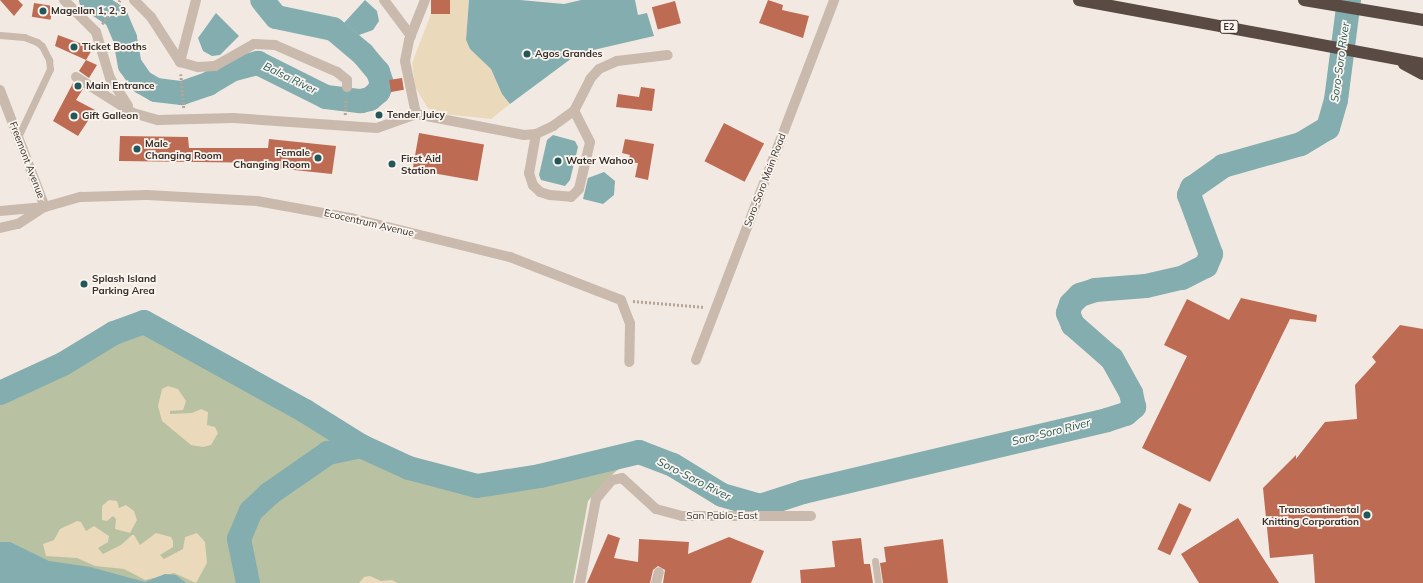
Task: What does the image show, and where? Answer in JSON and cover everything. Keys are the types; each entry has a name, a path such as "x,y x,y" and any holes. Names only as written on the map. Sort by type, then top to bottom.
{"highway":[{"name":"E2","path":"1079,0 1321,43 1423,64"},
{"path":"1304,0 1377,14 1423,20"},
{"path":"1393,58 1423,74"}],"street":[{"path":"64,0 96,32 110,78 133,113"},
{"path":"134,0 151,17 180,62 198,67 215,66 254,44 275,45 337,72 347,80 347,87"},
{"path":"180,62 196,0"},
{"path":"384,0 411,36"},
{"path":"416,114 405,61 411,36 425,0"},
{"name":"Soro-Soro Main Road","path":"696,360 834,0"},
{"path":"76,77 133,113 158,120 185,118 240,118 344,127 377,128 416,114 512,134 536,134 553,126 574,111 590,79 599,69 617,61 668,55"},
{"name":"Freemont Avenue","path":"0,90 45,207"},
{"path":"536,134 529,173 533,185 550,195 571,197 579,189 590,142 574,111"},
{"name":"Ecocentrum Avenue","path":"0,212 45,207 81,198 147,195 257,201 351,218 510,258 621,300"},
{"name":"Ecocentrum Avenue","path":"0,228 18,224 45,207"},
{"path":"621,300 630,323 629,362"},
{"name":"San Pablo-East","path":"580,583 596,499 612,480 622,478 656,509 682,516 811,516"},
{"path":"656,583 659,572"}],"lane":[{"path":"0,35 24,37 37,42 42,46 49,60 50,69 18,137"},
{"path":"875,561 878,583"}],"path":[{"path":"96,32 120,0"},
{"path":"180,62 185,118"},
{"path":"344,127 347,87"},
{"path":"621,300 681,303 716,308"}],"green space":[{"path":"144,322 305,411 361,446 409,468 477,486 540,476 639,452 608,478 588,501 573,583 0,583 0,393 63,364 114,333"}],"sand":[{"path":"431,0 469,0 466,40 470,49 491,69 502,94 510,104 491,119 434,113 427,107 415,87 412,63 431,14"},
{"path":"168,386 178,389 186,401 183,410 170,411 170,414 192,413 201,409 208,412 207,425 215,427 218,433 211,445 203,447 191,445 162,421 158,406 162,389"},
{"path":"109,500 117,501 119,508 126,505 134,511 137,520 130,533 115,529 116,519 113,516 107,521 102,520 102,506"},
{"path":"77,521 81,522 86,531 94,526 109,536 108,542 98,548 103,554 121,545 132,535 134,535 140,545 156,533 171,537 173,541 173,547 160,555 164,559 183,549 185,537 197,533 205,542 207,563 196,583 174,573 145,580 124,569 95,566 77,558 46,556 43,544 54,540 60,529"},
{"path":"370,576 381,581 392,580 397,583 359,583 364,577"}],"water":[{"path":"365,0 377,11 379,21 373,30 359,35 344,23"},
{"name":"Agos Grandes","path":"469,0 520,0 564,4 581,0 635,0 638,15 647,13 654,36 589,51 572,58 510,104 502,94 491,69 470,49 466,40"},
{"path":"216,13 239,36 220,55 212,56 203,51 198,38"},
{"name":"Water Wahoo","path":"553,135 575,141 578,147 570,180 565,186 541,180 539,175 547,140"},
{"path":"604,172 615,181 614,195 603,204 583,199 588,178"},
{"path":"0,542 10,542 49,561 90,567 145,582 165,574 176,575 186,583 0,583"}],"building":[{"path":"0,0 18,0 23,5 14,16"},
{"path":"431,0 450,0 450,14 431,14"},
{"path":"768,0 783,5 782,10 809,16 803,38 759,23"},
{"path":"675,1 681,23 658,29 652,7"},
{"name":"Magellan 1, 2, 3","path":"34,3 53,6 51,20 32,17"},
{"name":"Ticket Booths","path":"58,35 93,48 86,60 55,46"},
{"path":"86,60 97,65 89,78 79,71"},
{"path":"402,78 404,90 391,92 389,80"},
{"name":"Gift Galleon","path":"73,83 83,89 76,100 95,110 78,136 53,121"},
{"path":"641,87 655,89 652,111 616,107 618,94 639,97"},
{"path":"724,123 764,143 745,182 704,161"},
{"path":"419,133 484,144 478,181 413,169"},
{"path":"120,136 188,137 189,148 268,148 269,139 336,146 332,174 266,167 266,163 119,161"},
{"path":"625,139 654,144 648,180 635,177 638,163 628,162 630,155 622,153"},
{"path":"1241,298 1317,315 1316,322 1290,319 1210,482 1142,448 1187,356 1164,345 1187,299 1229,320"},
{"name":"Transcontinental Knitting Corporation","path":"1400,325 1423,329 1423,583 1315,583 1313,554 1270,558 1263,488 1296,455 1296,459 1325,422 1357,419 1355,385 1376,362 1372,357"},
{"path":"1179,503 1192,509 1170,555 1157,549"},
{"path":"1238,518 1279,583 1199,583 1181,554"},
{"path":"608,534 620,538 614,558 638,562 639,539 689,542 688,554 729,537 764,551 751,583 663,583 665,570 658,566 653,570 650,583 587,583"},
{"path":"861,538 864,564 870,564 873,583 801,583 800,570 835,567 832,541"},
{"path":"943,539 948,583 883,583 880,563 886,562 884,547"}],"waterway":[{"name":"Balsa River","path":"91,0 116,17 125,38 130,65 142,82 156,90 182,93 208,84 231,70 258,63 326,97 361,101 370,99 378,92 382,84 378,72 363,54 333,29 276,17 262,0"},
{"name":"Soro-Soro River","path":"0,393 63,364 114,333 144,322 305,411 361,446 409,468 477,486 540,476 639,452 673,465 722,495 760,506 803,492 1107,420 1126,414 1134,407 1131,393 1112,359 1073,325 1068,313 1071,304 1080,295 1095,290 1146,286 1182,278 1206,266 1211,254 1189,195 1192,188 1223,166 1301,144 1328,128 1336,100 1349,0"},
{"path":"248,583 239,539 251,511 269,494 328,453 361,446"}],"place":[{"name":"Magellan 1, 2, 3","path":"43,11"},
{"name":"Ticket Booths","path":"74,47"},
{"name":"Agos Grandes","path":"527,54"},
{"name":"Main Entrance","path":"78,86"},
{"name":"Tender Juicy","path":"379,115"},
{"name":"Gift Galleon","path":"74,116"},
{"name":"Male Changing Room","path":"137,149"},
{"name":"Female Changing Room","path":"318,158"},
{"name":"Water Wahoo","path":"558,161"},
{"name":"First Aid Station","path":"392,164"},
{"name":"Splash Island Parking Area","path":"84,284"},
{"name":"Transcontinental Knitting Corporation","path":"1367,515"}]}
